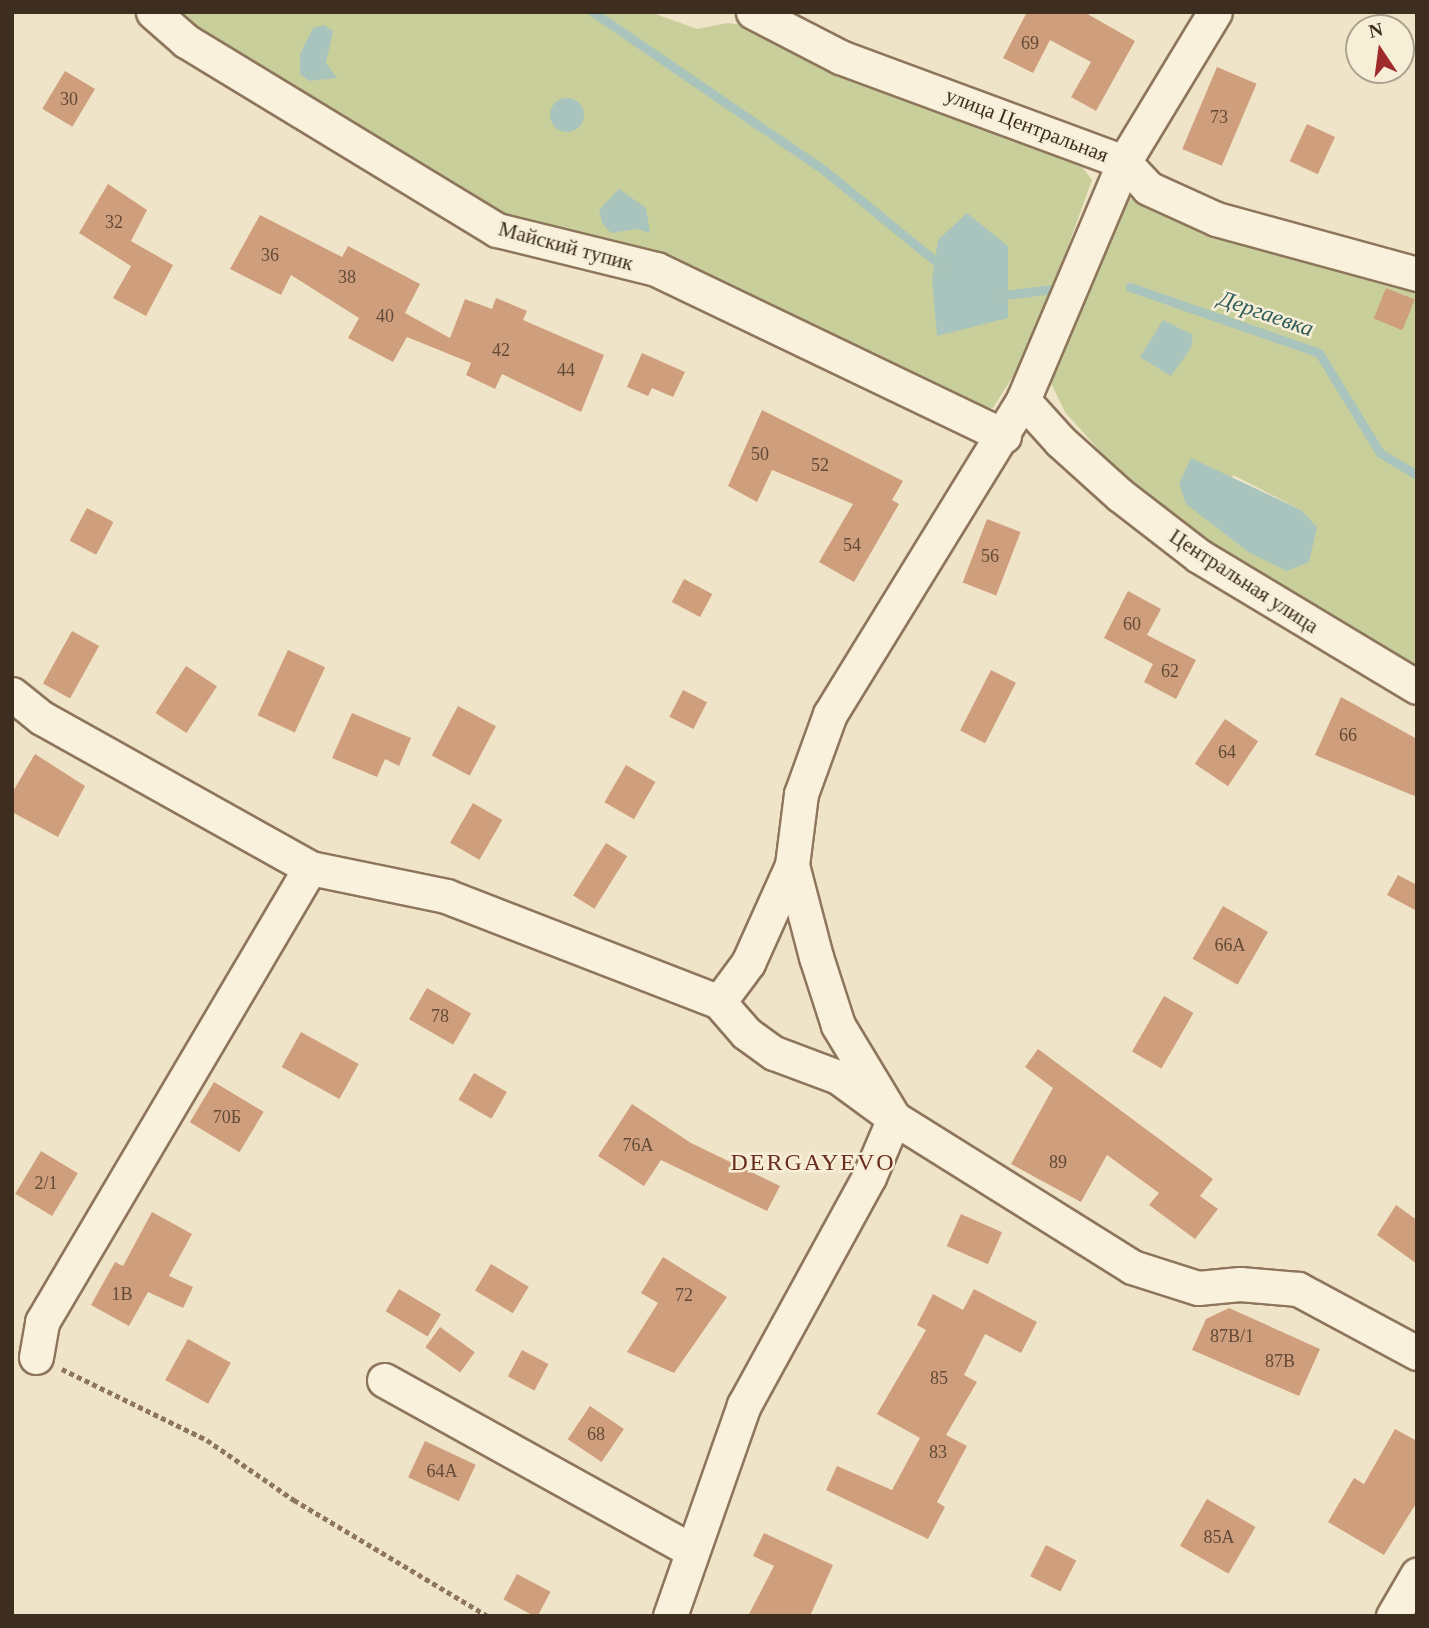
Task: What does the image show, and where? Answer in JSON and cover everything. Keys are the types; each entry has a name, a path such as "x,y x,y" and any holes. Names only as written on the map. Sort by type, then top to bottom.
{"street":[{"name":"Майский тупик","path":"153,12 186,41 497,230 656,269 1004,436"},
{"name":"улица Центральная","path":"753,12 840,57 1125,162 1148,188 1216,219 1417,274"},
{"path":"719,1002 748,962 792,864 801,794 830,714 1004,436 1046,348 1125,162 1216,12"},
{"name":"Центральная улица","path":"1023,400 1060,441 1120,495 1199,556 1417,687"},
{"path":"12,694 42,718 310,868 446,896 719,1002 746,1033 774,1053 838,1077 894,1118 1132,1267 1198,1288 1240,1284 1298,1289 1417,1353"},
{"path":"792,864 838,1026 894,1118"},
{"path":"36,1357 42,1321 310,868"},
{"path":"670,1616 744,1405 869,1177 894,1118"},
{"path":"384,1380 692,1550"},
{"path":"1393,1616 1417,1575"}],"path":[{"path":"36,1357 207,1440 294,1500 488,1616"}],"green space":[{"path":"173,12 650,12 697,29 728,23 769,28 1017,142 1080,164 1092,180 1032,346 993,408 960,405 500,221 255,70"},
{"path":"1128,198 1372,271 1417,292 1417,669 1331,623 1293,590 1270,582 1133,488 1065,412 1051,383","holes":["1233,475 1301,510 1248,552 1221,527"]}],"water":[{"path":"324,25 333,31 326,63 337,78 309,81 300,74 300,54 313,28"},
{"path":"567,98 579,103 584,115 579,127 567,132 555,127 550,115 555,103"},
{"path":"619,189 646,208 650,233 636,229 611,233 602,223 599,210"},
{"path":"967,213 1008,246 1008,318 937,336 932,280 938,240"},
{"path":"1163,320 1193,335 1191,348 1171,376 1140,357"},
{"path":"1191,458 1301,510 1317,527 1309,562 1287,571 1248,552 1186,504 1179,484"}],"building":[{"path":"1027,12 1084,12 1135,41 1096,111 1071,97 1091,62 1050,40 1033,73 1003,58"},
{"path":"1217,67 1257,84 1222,166 1182,149"},
{"path":"65,71 95,89 72,127 42,109"},
{"path":"1307,124 1335,137 1318,174 1290,161"},
{"path":"108,184 147,210 131,241 173,265 146,316 113,298 131,266 79,233"},
{"path":"260,215 342,257 348,246 420,284 405,313 450,338 465,299 492,309 496,298 527,311 523,320 604,355 581,412 502,374 495,389 466,375 471,363 407,337 393,362 348,338 359,318 291,275 281,295 230,269"},
{"path":"1386,288 1415,300 1402,330 1374,319"},
{"path":"642,353 685,372 673,397 652,388 648,396 627,387"},
{"path":"762,410 903,481 892,500 899,504 854,582 819,562 853,504 772,470 757,502 728,486"},
{"path":"87,508 113,522 96,555 70,541"},
{"path":"987,519 1021,532 996,595 963,582"},
{"path":"684,579 712,594 700,617 672,602"},
{"path":"1128,591 1161,609 1147,635 1196,660 1176,699 1144,682 1153,664 1104,638"},
{"path":"72,631 99,646 70,699 43,683"},
{"path":"288,650 325,667 295,733 258,715"},
{"path":"186,666 217,686 187,733 156,713"},
{"path":"991,670 1016,683 985,743 960,731"},
{"path":"683,690 707,702 693,729 669,717"},
{"path":"1341,697 1417,739 1417,797 1315,755"},
{"path":"458,706 496,726 470,776 432,755"},
{"path":"352,713 411,738 399,766 385,759 377,777 332,758"},
{"path":"1225,719 1258,741 1228,786 1195,764"},
{"path":"35,754 85,786 58,837 12,812 12,793"},
{"path":"626,765 655,782 634,819 604,802"},
{"path":"473,803 502,820 479,860 450,843"},
{"path":"606,843 627,856 594,909 573,896"},
{"path":"1398,875 1417,885 1417,911 1387,895"},
{"path":"1223,906 1268,932 1238,985 1192,959"},
{"path":"427,988 471,1013 453,1045 409,1019"},
{"path":"1164,996 1193,1013 1161,1068 1132,1051"},
{"path":"301,1032 359,1064 339,1099 282,1067"},
{"path":"1038,1049 1213,1179 1200,1196 1218,1209 1195,1239 1149,1205 1159,1193 1107,1155 1081,1202 1011,1164 1053,1088 1025,1067"},
{"path":"474,1073 507,1092 491,1119 458,1100"},
{"path":"214,1082 264,1112 240,1152 190,1122"},
{"path":"632,1104 691,1143 780,1186 767,1211 661,1160 644,1186 598,1156"},
{"path":"41,1151 78,1173 52,1216 15,1194"},
{"path":"1396,1205 1417,1220 1417,1264 1377,1235"},
{"path":"152,1212 192,1234 169,1276 193,1287 183,1308 148,1292 129,1326 91,1305 115,1262 123,1266"},
{"path":"961,1214 1002,1232 988,1264 947,1246"},
{"path":"663,1257 727,1297 674,1373 627,1352 658,1303 641,1293"},
{"path":"491,1264 529,1287 513,1313 475,1291"},
{"path":"399,1289 441,1314 428,1337 386,1311"},
{"path":"974,1289 1037,1322 1021,1353 985,1334 964,1375 977,1382 946,1435 967,1446 937,1502 945,1507 928,1539 826,1490 837,1466 892,1490 920,1438 877,1414 926,1330 917,1325 933,1294 963,1310"},
{"path":"1229,1308 1320,1349 1299,1396 1192,1350 1206,1319"},
{"path":"440,1327 475,1352 460,1373 425,1347"},
{"path":"188,1339 231,1363 208,1404 165,1380"},
{"path":"522,1350 548,1364 534,1391 508,1376"},
{"path":"590,1406 624,1429 602,1462 568,1439"},
{"path":"1395,1429 1417,1441 1417,1502 1384,1555 1328,1522 1354,1478 1364,1484"},
{"path":"425,1441 476,1465 459,1501 408,1477"},
{"path":"1207,1499 1255,1527 1228,1574 1180,1546"},
{"path":"764,1533 833,1565 810,1616 748,1616 774,1566 753,1556"},
{"path":"1046,1545 1076,1560 1060,1592 1030,1576"},
{"path":"517,1574 551,1592 538,1616 503,1600"}],"waterway":[{"path":"593,12 825,171 944,268"},
{"name":"Дергаевка","path":"1130,287 1319,353 1380,453 1417,475"},
{"name":"Дергаевка","path":"996,296 1062,288"}],"district":[{"name":"DERGAYEVO","path":"813,1163"}]}
